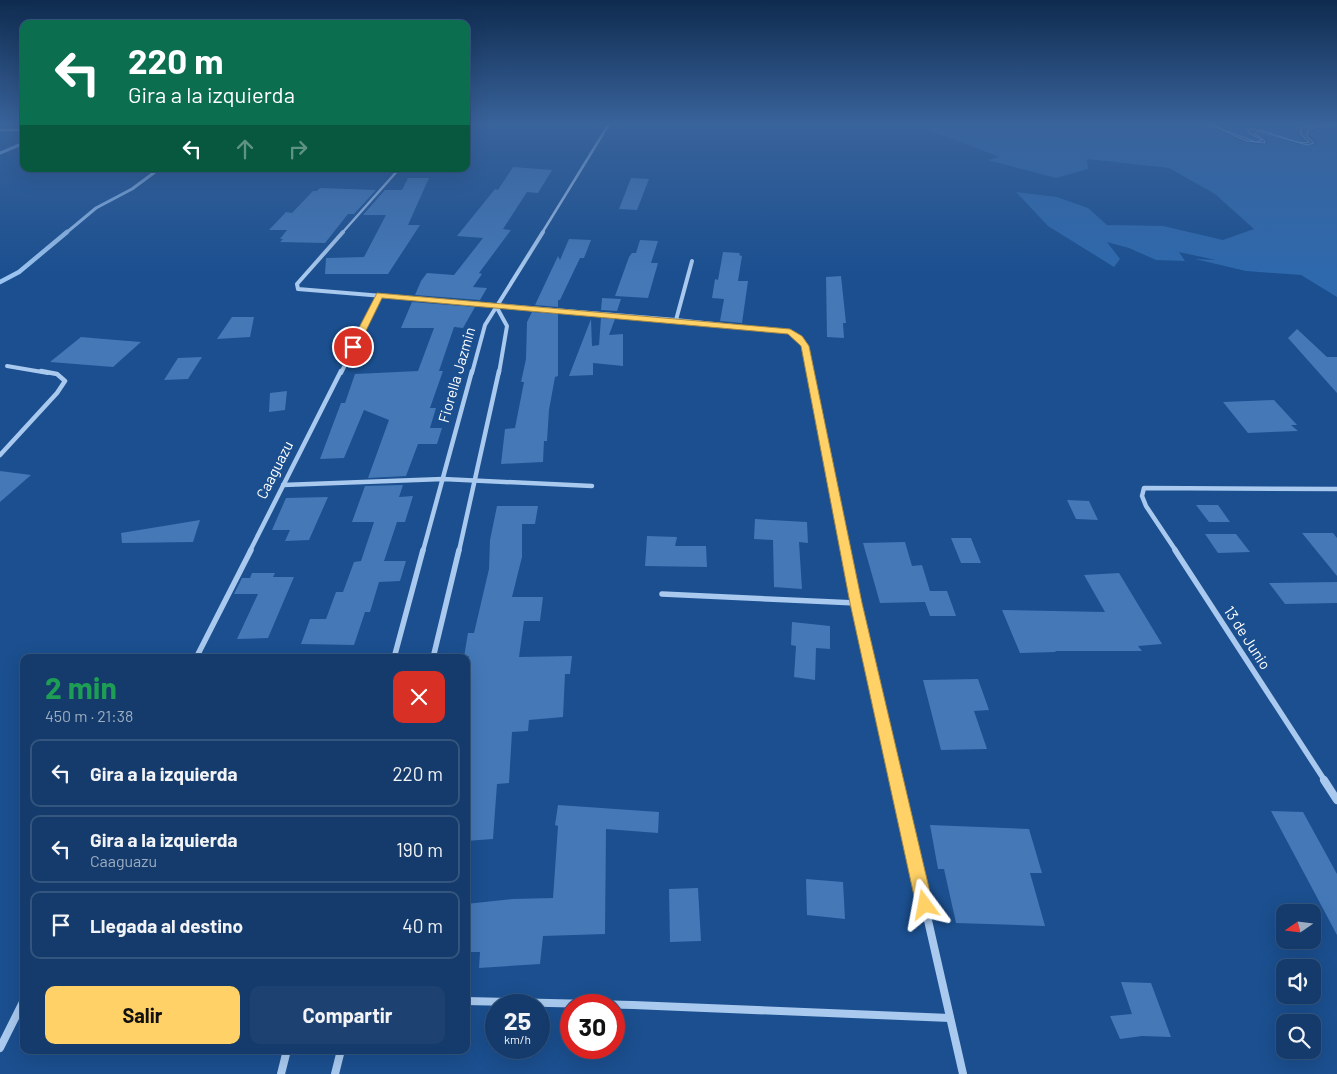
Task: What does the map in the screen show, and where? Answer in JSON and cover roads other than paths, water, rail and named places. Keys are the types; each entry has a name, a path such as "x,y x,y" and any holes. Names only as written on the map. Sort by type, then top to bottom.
{"street":[{"path":"394,174 305,274 297,287 302,290 676,320 790,332 799,338 805,346 856,603 963,1074"},
{"name":"Fiorella Jazmin","path":"395,654 485,325 578,174"},
{"path":"676,320 692,261"},
{"name":"Caaguazu","path":"198,654 380,295"},
{"path":"434,654 476,480 507,326 496,306"},
{"path":"0,455 57,394 65,381 57,374 7,366"},
{"path":"283,485 443,478 592,486"},
{"name":"13 de Junio","path":"1337,489 1144,488 1142,496 1146,506 1337,800"},
{"path":"662,594 856,603"},
{"path":"470,1001 633,1005 950,1018"},
{"path":"0,1048 20,1014"},
{"path":"281,1074 286,1054"},
{"path":"335,1074 340,1054"}],"waterway":[{"path":"66,233 96,208 132,189 152,174"},
{"path":"0,282 19,272 67,232"}]}
